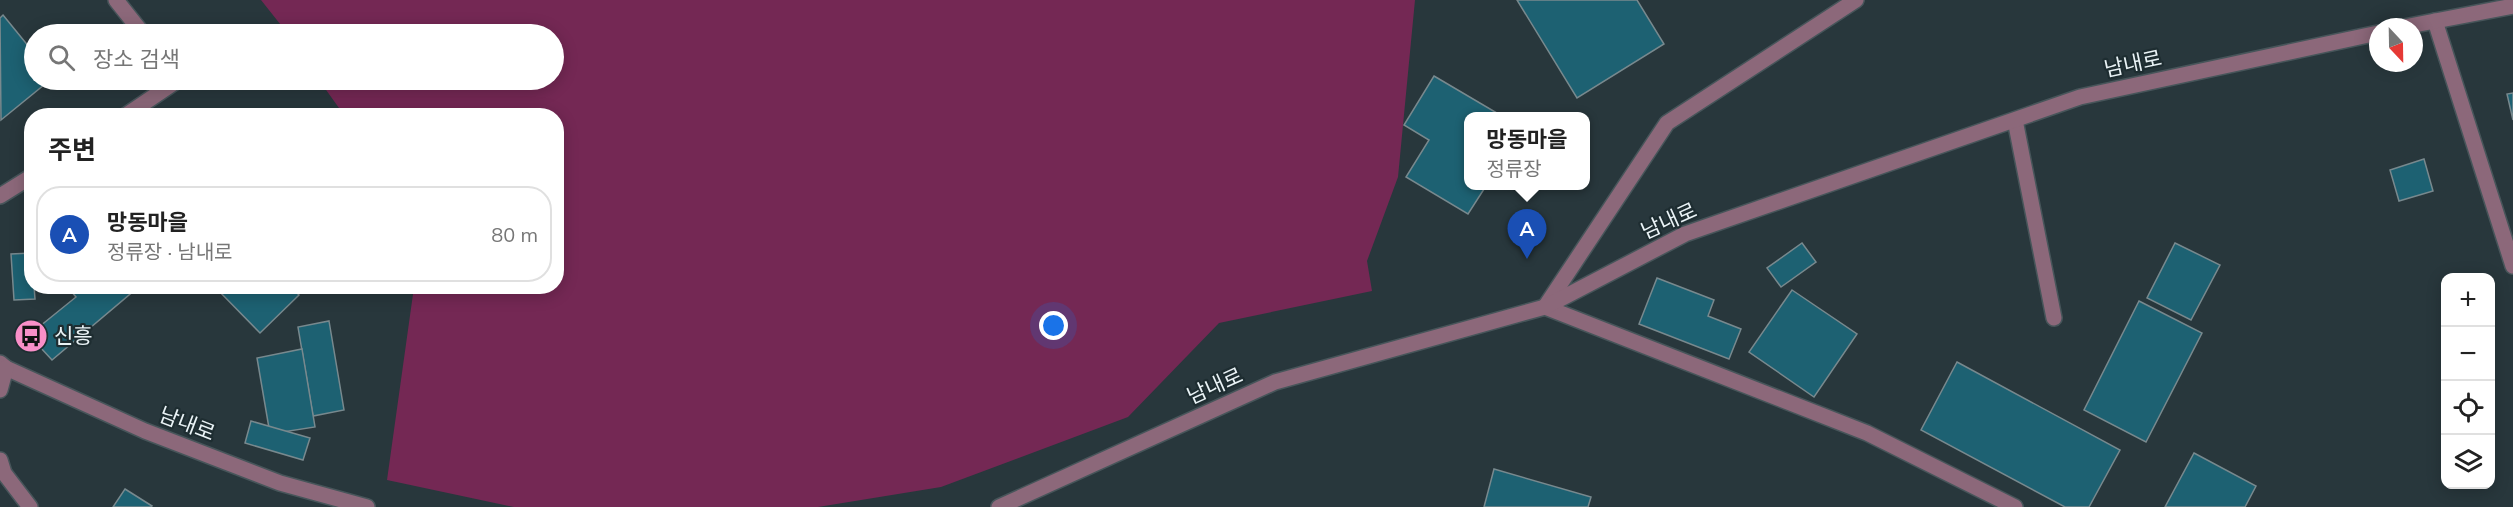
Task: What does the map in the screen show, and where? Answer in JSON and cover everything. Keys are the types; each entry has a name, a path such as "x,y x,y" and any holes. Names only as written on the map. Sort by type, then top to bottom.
{"street":[{"path":"116,0 134,24"},
{"path":"1856,0 1667,123 1545,307 1867,434 2015,507"},
{"path":"2423,23 2513,6"},
{"path":"2435,21 2513,266"},
{"name":"남내로","path":"999,507 1275,382 1545,307 1685,234 2080,97 2369,35"},
{"path":"136,108 163,90"},
{"path":"2015,120 2054,318"},
{"path":"0,196 24,181"},
{"path":"0,390 3,365"},
{"name":"남내로","path":"3,365 145,431 260,475 367,507"},
{"path":"0,460 4,473 30,507"}],"shaded area":[{"path":"261,0 1415,0 1398,177 1367,261 1372,291 1219,323 1128,417 941,487 818,507 514,507 387,480 413,294 564,294 564,108 339,108 326,90 564,90 564,24 280,24"}],"building":[{"path":"1517,0 1637,0 1664,44 1577,98"},
{"path":"3,15 24,41 24,90 38,90 1,120 0,18"},
{"path":"1434,76 1495,112 1464,112 1464,190 1483,190 1468,214 1406,177 1429,140 1404,125"},
{"path":"2513,93 2513,120 2507,94"},
{"path":"2424,159 2433,191 2399,201 2390,170"},
{"path":"1802,243 1816,262 1781,287 1767,268"},
{"path":"2175,243 2220,265 2191,320 2147,298"},
{"path":"24,253 24,294 35,294 35,299 14,300 11,254"},
{"path":"1657,278 1714,300 1708,316 1741,329 1729,359 1639,324"},
{"path":"1792,290 1857,334 1814,397 1749,352"},
{"path":"74,294 130,294 52,360 29,335 76,297"},
{"path":"222,294 299,295 260,333"},
{"path":"2139,301 2202,333 2146,442 2084,410"},
{"path":"329,321 344,410 313,416 298,327"},
{"path":"302,349 315,427 270,434 257,358"},
{"path":"1957,362 2120,450 2089,507 2065,507 1921,430"},
{"path":"251,421 310,438 303,460 245,443"},
{"path":"2194,453 2256,486 2245,507 2165,507"},
{"path":"1494,469 1591,497 1588,507 1484,507"},
{"path":"125,489 152,506 113,507"}],"place":[{"name":"망동마을","path":"1527,259"},
{"name":"신흥","path":"31,336"}]}
